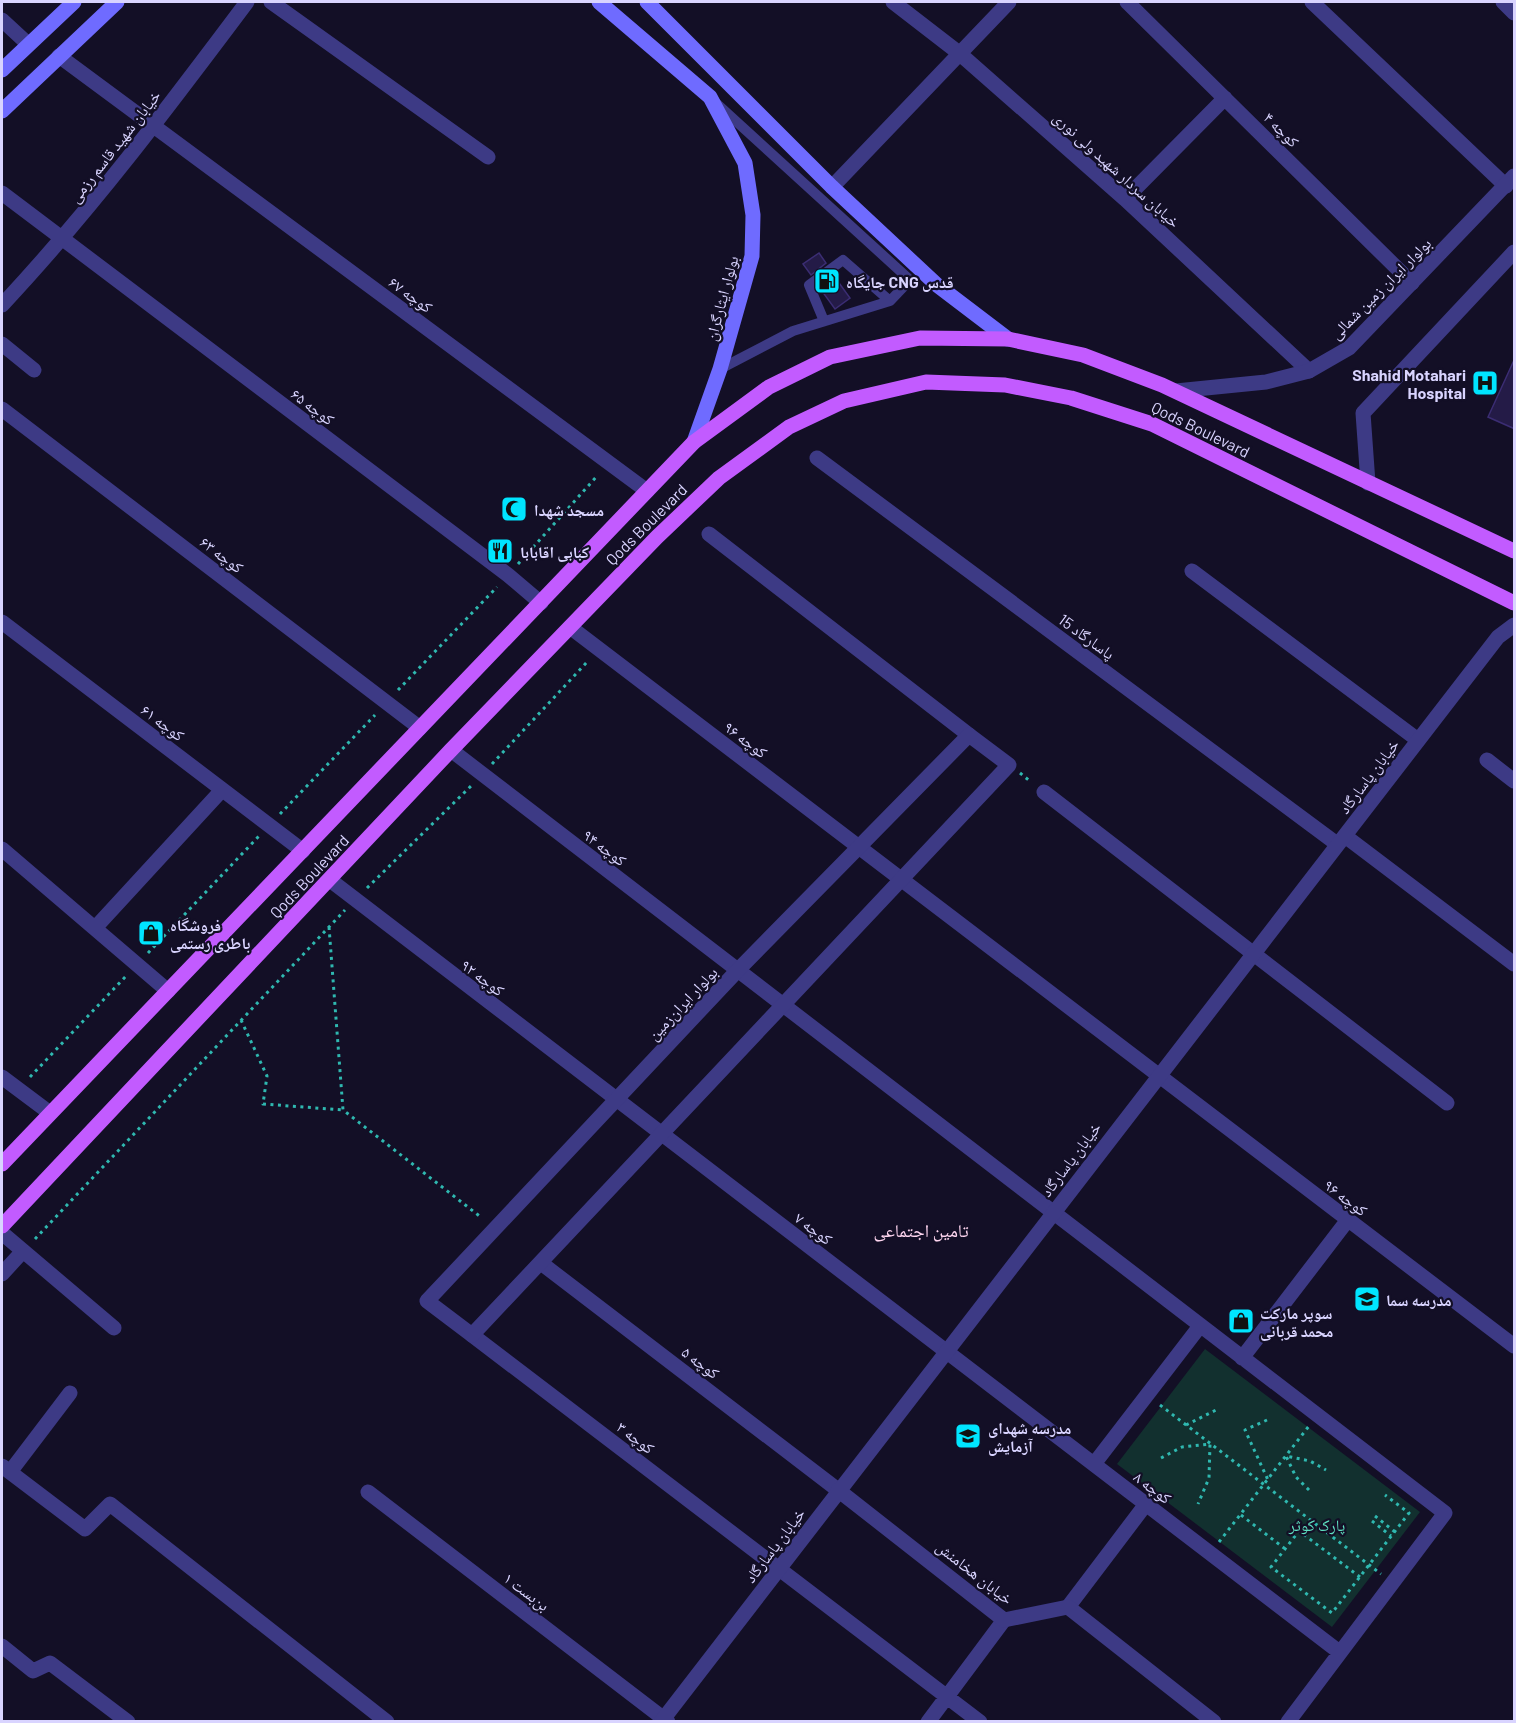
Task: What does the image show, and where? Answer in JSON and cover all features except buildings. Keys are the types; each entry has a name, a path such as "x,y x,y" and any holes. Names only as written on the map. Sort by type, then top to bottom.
{"main road":[{"path":"2,70 74,2"},
{"path":"2,111 117,2"},
{"name":"بولوار ایثارگران","path":"598,2 710,97 745,163 753,214 752,256 742,299 694,442"},
{"path":"646,2 832,187 937,285 1008,339"},
{"name":"Qods Boulevard","path":"2,1164 694,442 769,387 830,357 920,338 1008,339 1083,355 1176,392 1515,551"},
{"name":"Qods Boulevard","path":"2,1226 451,750 657,537 719,478 789,427 844,401 926,382 1005,385 1071,398 1152,424 1515,603"}],"street":[{"name":"خیابان شهید قاسم رزمی","path":"2,305 63,240 247,2"},
{"path":"271,2 488,157"},
{"name":"خیابان سردار شهید ولی نوری","path":"893,2 960,53 1125,199 1309,371"},
{"path":"832,187 1009,2"},
{"name":"کوچه ۴","path":"1127,2 1412,283"},
{"path":"1312,2 1510,181"},
{"path":"1503,2 1515,13"},
{"path":"2,20 28,44"},
{"name":"کوچه ۶۷","path":"59,56 647,491"},
{"path":"1125,199 1225,99"},
{"name":"بولوار ایران زمین شمالی","path":"1176,392 1266,382 1309,371 1349,348 1510,181"},
{"name":"کوچه ۶۵","path":"2,193 508,575 541,603"},
{"path":"1368,483 1363,412 1515,252"},
{"path":"2,344 34,370"},
{"name":"کوچه ۶۳","path":"2,409 420,728"},
{"name":"پاسارگاد 15","path":"816,458 1515,964"},
{"path":"472,1335 1009,765 709,534"},
{"path":"1192,571 1418,740"},
{"name":"کوچه ۶۱","path":"2,622 303,851"},
{"name":"خیابان پاسارگاد","path":"664,1720 1252,952 1498,637 1515,625"},
{"name":"کوچه ۹۶","path":"570,627 1347,1221 1515,1346"},
{"name":"بولوار ایران‌زمین","path":"427,1301 737,971 857,846 969,735"},
{"name":"کوچه ۹۴","path":"451,750 1445,1513 1391,1582"},
{"path":"1487,760 1515,781"},
{"path":"95,928 222,790"},
{"path":"1044,792 1447,1103"},
{"path":"2,849 168,991"},
{"name":"کوچه ۹۲","path":"330,880 354,901 662,1134"},
{"path":"2,1077 50,1113"},
{"name":"کوچه ۷","path":"662,1134 945,1351"},
{"path":"1242,1358 1347,1221"},
{"path":"2,1233 114,1328"},
{"path":"2,1274 23,1251"},
{"name":"کوچه ۵","path":"541,1263 838,1490"},
{"name":"کوچه ۳","path":"427,1301 779,1568"},
{"path":"1094,1464 1200,1326"},
{"name":"کوچه ۸","path":"945,1351 1338,1651"},
{"path":"70,1393 6,1469 85,1528 109,1505 387,1722"},
{"name":"خیابان هخامنش","path":"838,1490 1004,1620 1068,1607"},
{"name":"بن‌بست ۱","path":"368,1492 664,1720"},
{"path":"1146,1504 1068,1607 1214,1722"},
{"path":"779,1568 980,1722"},
{"path":"1288,1722 1338,1651 1391,1582"},
{"path":"928,1722 1004,1620"},
{"path":"2,1646 33,1671 50,1663 128,1722"}],"lane":[{"path":"710,97 910,280 890,301 792,331 720,369"},
{"path":"824,321 809,285 843,260 890,301"}],"path":[{"path":"18,1089 508,575 609,463"},
{"path":"23,1251 354,901 482,775 598,649"},
{"path":"1009,765 1044,792"},
{"path":"329,927 343,1110"},
{"path":"241,1020 267,1076 263,1104 343,1110 496,1228"},
{"path":"1147,1395 1391,1582"},
{"path":"1186,1425 1216,1410"},
{"path":"1211,1554 1317,1415"},
{"path":"1267,1420 1245,1430 1268,1480"},
{"path":"1161,1458 1182,1447 1210,1444"},
{"path":"1198,1504 1209,1478 1210,1444"},
{"path":"1286,1456 1310,1461 1326,1470"},
{"path":"1286,1456 1296,1477 1309,1490"},
{"path":"1360,1577 1299,1531 1271,1567 1332,1613 1360,1577 1391,1536 1395,1532 1409,1513 1384,1495"},
{"path":"1240,1515 1285,1549"},
{"path":"1375,1516 1395,1532"},
{"path":"1372,1521 1391,1536"}],"green space":[{"name":"پارک کوثر","path":"1205,1349 1420,1512 1332,1627 1117,1464"}],"place":[{"name":"جایگاه CNG قدس","path":"827,281"},
{"name":"Shahid Motahari Hospital","path":"1485,383"},
{"name":"مسجد شهدا","path":"514,509"},
{"name":"کبابی اقابابا","path":"500,551"},
{"name":"فروشگاه باطری رستمی","path":"151,933"},
{"name":"مدرسه سما","path":"1367,1299"},
{"name":"سوپر مارکت محمد قربانی","path":"1241,1321"},
{"name":"مدرسه شهدای آزمایش","path":"968,1436"}],"district":[{"name":"تامین اجتماعی","path":"921,1230"}]}
